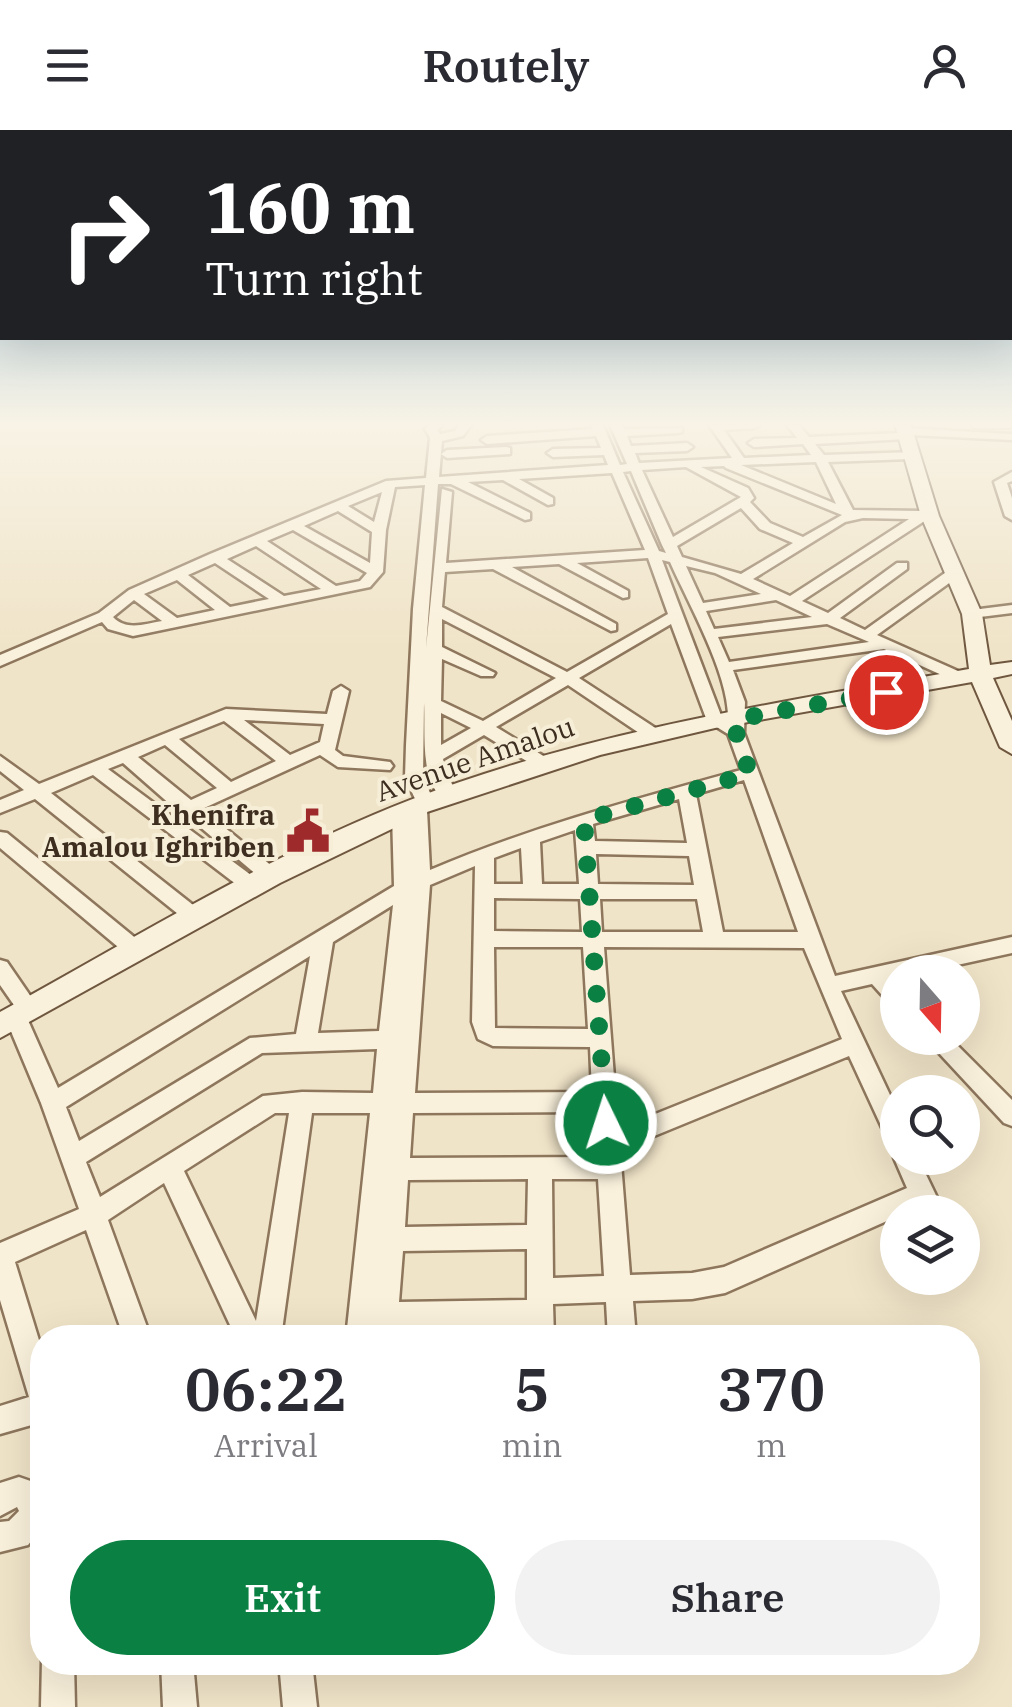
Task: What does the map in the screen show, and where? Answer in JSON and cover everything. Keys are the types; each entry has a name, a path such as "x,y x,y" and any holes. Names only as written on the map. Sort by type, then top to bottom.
{"main road":[{"path":"922,499 927,516 929,574 972,614 971,676 1012,748"},
{"name":"Avenue Amalou","path":"15,1018 262,881 423,804 544,764 654,735 1012,668"}],"street":[{"path":"0,661 104,616 134,593 358,499"},
{"path":"104,616 113,626 128,631 365,584 376,572 387,499"},
{"path":"423,804 414,777 420,610 437,499"},
{"path":"381,1239 397,1170 389,1040 432,758 440,499"},
{"path":"486,499 525,516"},
{"path":"544,499 548,501"},
{"path":"630,499 676,616 750,774 828,986 880,1100"},
{"path":"651,499 737,702 729,724"},
{"path":"440,568 672,551 748,499"},
{"path":"814,499 850,513 927,516"},
{"path":"842,499 850,513"},
{"path":"744,504 765,526 803,542"},
{"path":"340,507 380,530"},
{"path":"742,580 850,513"},
{"path":"697,608 785,599 927,516"},
{"path":"293,525 376,572"},
{"path":"256,540 336,592"},
{"path":"672,551 884,644 971,676"},
{"path":"868,552 929,574"},
{"path":"215,558 283,602"},
{"path":"561,560 622,594"},
{"path":"496,564 611,626"},
{"path":"178,574 227,612"},
{"path":"709,634 828,619 929,574"},
{"path":"866,636 929,574"},
{"path":"134,593 176,624"},
{"path":"972,614 1012,608"},
{"path":"435,610 571,680 654,735"},
{"path":"432,758 676,616"},
{"path":"724,666 884,644"},
{"path":"433,648 487,674"},
{"path":"325,746 340,691"},
{"path":"432,703 487,729 544,764"},
{"path":"0,807 226,714 331,718"},
{"path":"226,714 288,762"},
{"path":"167,738 229,789"},
{"path":"186,809 325,746"},
{"path":"325,746 338,762 384,766"},
{"path":"125,755 262,881"},
{"path":"0,762 195,918"},
{"path":"96,769 262,881"},
{"path":"52,1102 412,885 485,854 584,820 750,774"},
{"path":"686,792 714,939"},
{"path":"584,820 621,1325"},
{"path":"0,838 137,951"},
{"path":"530,838 533,891"},
{"path":"588,847 696,850"},
{"path":"485,854 486,1033 492,1037 601,1038"},
{"path":"373,1325 412,885"},
{"path":"486,892 702,892"},
{"path":"306,1041 324,937"},
{"path":"484,939 811,940"},
{"path":"828,986 1012,945"},
{"path":"0,968 15,1018 52,1102 133,1325"},
{"path":"875,974 880,979"},
{"path":"73,1158 246,1050 270,1042 389,1040"},
{"path":"397,1170 540,1168 609,1156 854,1044"},
{"path":"953,1055 1012,1116"},
{"path":"269,1325 302,1102"},
{"path":"30,1355 0,1256 95,1214 264,1106 302,1102 605,1102"},
{"path":"540,1168 540,1314"},
{"path":"170,1169 244,1325"},
{"path":"399,1325 540,1314 619,1290 725,1280 880,1221"},
{"path":"381,1239 540,1237"},
{"path":"0,1420 30,1411"},
{"path":"0,1501 9,1494 25,1492 30,1495"},
{"path":"0,1537 8,1538 30,1523"},
{"path":"58,1675 58,1707"},
{"path":"178,1675 179,1707"},
{"path":"296,1675 300,1707"}],"place":[{"name":"Khenifra Amalou Ighriben","path":"308,831"}],"route":[{"path":"606,1123 584,820 750,774 736,732 737,719 886,692"}]}
